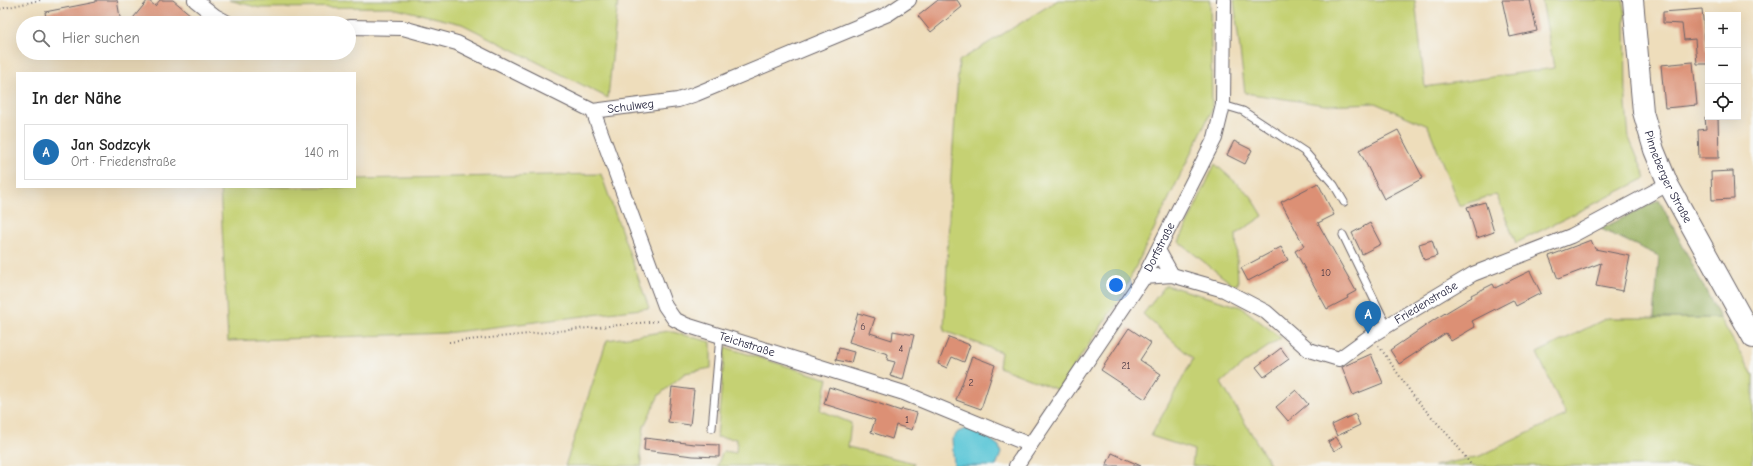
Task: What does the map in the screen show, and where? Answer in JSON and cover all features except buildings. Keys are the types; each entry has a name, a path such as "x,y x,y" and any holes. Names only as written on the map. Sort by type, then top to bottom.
{"main road":[{"name":"Pinneberger Straße","path":"1633,0 1643,112 1654,150 1668,184 1753,338"}],"street":[{"path":"195,0 215,16"},
{"name":"Schulweg","path":"356,27 403,28 457,43 593,111 678,100 696,94 888,14 909,0"},
{"name":"Dorfstraße","path":"1016,466 1144,277 1215,138 1224,105 1224,0"},
{"path":"593,111 665,306 674,320"},
{"name":"Friedenstraße","path":"1144,277 1172,275 1224,290 1266,312 1309,350 1339,359 1372,335 1473,274 1571,236 1668,184"},
{"path":"1158,250 1172,275"},
{"name":"Teichstraße","path":"674,320 720,336 904,393 1030,445"}],"lane":[{"path":"1224,105 1243,111 1305,152 1334,185 1344,202"},
{"path":"1343,235 1387,326"},
{"path":"712,428 720,336"}],"path":[{"path":"0,9 40,0"},
{"path":"450,342 674,320"},
{"path":"1372,335 1414,397 1455,443 1472,466"}],"green space":[{"path":"229,0 618,0 608,98 462,24 391,7 260,8"},
{"path":"1058,0 1210,0 1212,110 1121,297 1058,390 999,367 1001,352 944,331 951,174 959,61"},
{"path":"1234,0 1415,0 1425,87 1554,68 1542,0 1623,0 1625,10 1626,105 1629,138 1646,178 1516,243 1496,194 1459,206 1428,126 1375,103 1325,105 1245,93"},
{"path":"1215,164 1251,196 1263,216 1236,234 1238,284 1233,285 1179,242"},
{"path":"601,174 649,308 446,333 228,341 220,188 356,188 356,179"},
{"path":"1659,200 1720,318 1654,318 1659,256 1601,229"},
{"path":"1166,285 1241,307 1281,338 1244,363 1221,383 1271,466 1192,466 1194,450 1151,436 1193,359 1143,314"},
{"path":"1607,318 1720,318 1753,375 1753,466 1434,466 1480,456 1566,415 1537,353"},
{"path":"669,331 711,342 711,368 685,373 659,395 644,426 640,454 642,466 565,466 607,340"},
{"path":"725,347 828,379 820,410 851,423 848,447 914,463 913,466 717,466 723,451 736,453 737,439 717,437"}],"water":[{"path":"968,428 979,431 999,446 1001,453 996,466 954,466 952,439 958,432"}],"place":[{"name":"Jan Sodzcyk","path":"1368,334"}]}
